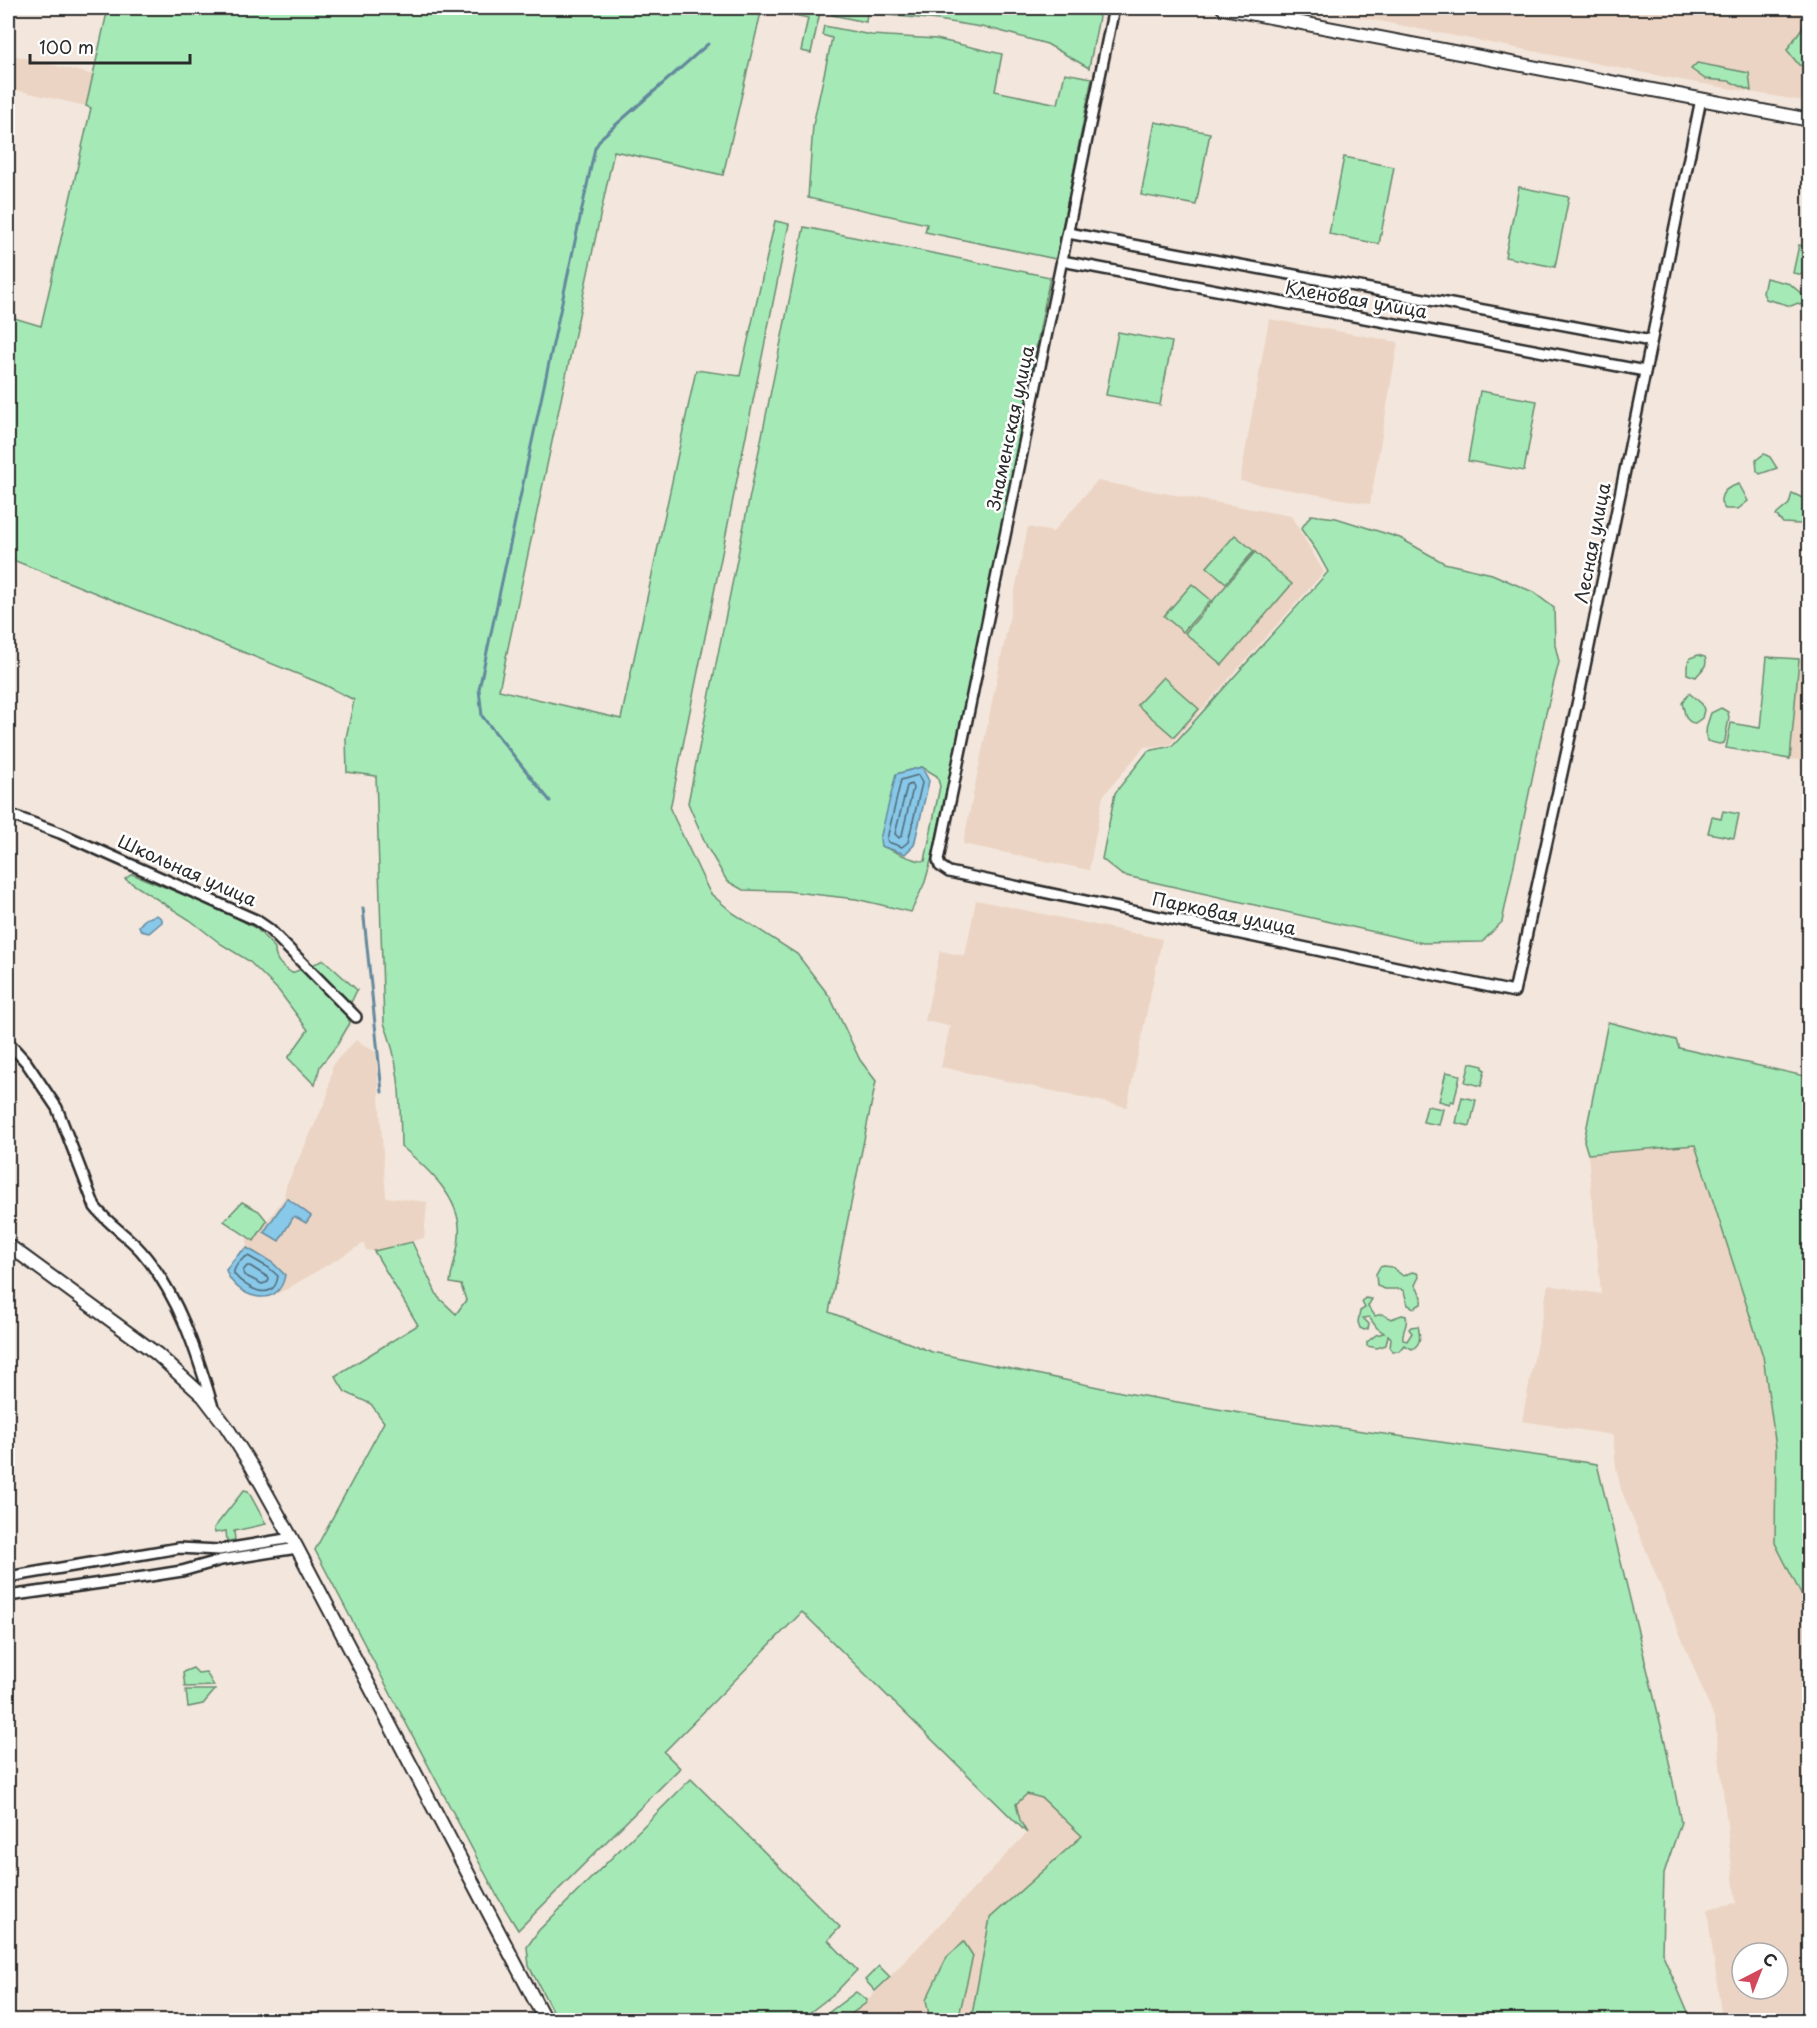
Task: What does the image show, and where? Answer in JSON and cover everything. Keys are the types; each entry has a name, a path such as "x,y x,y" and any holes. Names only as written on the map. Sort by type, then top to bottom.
{"street":[{"name":"Знаменская улица","path":"938,855 1114,8"},
{"path":"1223,8 1809,120"},
{"name":"Лесная улица","path":"1514,992 1578,700 1701,99"},
{"name":"Кленовая улица","path":"1068,233 1651,342"},
{"name":"Кленовая улица","path":"1062,261 1645,371"},
{"name":"Школьная улица","path":"8,814 60,833 256,920 269,929 356,1017"},
{"name":"Парковая улица","path":"938,855 940,866 948,872 1514,992"},
{"path":"8,1042 26,1062 57,1108 95,1207 103,1218 140,1251 167,1290 187,1326 214,1409"},
{"path":"8,1245 157,1354 214,1409 252,1467 294,1543 545,2020"},
{"path":"8,1577 179,1548 219,1550 294,1543"},
{"path":"8,1596 182,1571 294,1543"}],"shaded area":[{"path":"1312,8 1809,8 1809,102 1686,81"},
{"path":"8,54 94,75 86,106 8,88"},
{"path":"1269,319 1398,342 1370,504 1240,481"},
{"path":"1097,481 1291,516 1324,572 1170,745 1144,747 1103,796 1089,870 963,844 1028,527 1053,532"},
{"path":"1799,659 1809,660 1809,761 1790,759"},
{"path":"976,900 1162,939 1127,1107 941,1067 950,1026 925,1021 940,951 965,956"},
{"path":"356,1040 376,1052 386,1197 427,1202 424,1238 374,1251 366,1250 364,1243 274,1295 279,1291 273,1263 247,1248 247,1237 254,1240 284,1198 286,1186 327,1098 333,1064"},
{"path":"1695,1144 1763,1356 1776,1447 1775,1543 1809,1610 1809,2020 1722,2020 1707,1909 1736,1903 1715,1720 1621,1489 1613,1435 1522,1421 1548,1285 1601,1294 1588,1154"},
{"path":"1027,1794 1042,1798 1082,1836 990,1918 971,2020 843,2020 865,2003 1027,1833 1020,1820 1016,1803"}],"green space":[{"path":"108,8 762,8 723,175 614,151 499,690 621,719 696,370 740,376 775,221 789,224 670,809 710,893 733,913 797,954 830,997 860,1060 876,1081 829,1312 932,1352 1126,1393 1263,1417 1597,1464 1665,1742 1681,1822 1664,1873 1662,1952 1691,2020 971,2020 990,1918 1082,1836 1042,1798 1027,1794 1016,1804 1020,1820 1027,1833 802,1612 664,1752 680,1768 518,1930 497,1896 315,1550 384,1422 371,1404 345,1392 335,1376 418,1325 374,1251 412,1242 438,1297 456,1314 466,1300 461,1285 450,1283 459,1237 459,1223 455,1210 449,1197 432,1174 401,1146 397,1069 384,1023 376,776 347,772 346,738 354,700 325,685 8,558 8,319 11,317 41,326 91,108 86,106"},
{"path":"762,8 821,8 811,53 801,51 808,18"},
{"path":"833,8 1094,8 1099,17 1089,68 1047,44 993,29 938,20 867,13 866,22 832,15"},
{"path":"1807,8 1810,8 1809,67 1799,65 1787,50 1806,22"},
{"path":"824,26 871,35 936,39 1002,54 995,91 1058,104 1065,73 1092,78 1056,259 925,232 927,224 808,198 813,125 832,38 822,35"},
{"path":"1697,63 1749,73 1751,91 1729,81 1705,79 1691,69"},
{"path":"1155,122 1210,133 1196,205 1141,195"},
{"path":"1344,157 1394,167 1379,244 1329,234"},
{"path":"1519,187 1569,197 1555,267 1505,257"},
{"path":"804,227 1050,277 976,656 932,857 925,882 911,912 856,899 786,891 743,890 727,881 707,847 688,803","holes":["922,767 937,776 940,786 925,861 909,858 881,846 896,774"]},
{"path":"1799,245 1809,247 1809,276 1793,273"},
{"path":"1766,278 1790,284 1803,295 1809,294 1809,309 1798,303 1791,306 1766,299 1763,293"},
{"path":"1118,332 1172,342 1160,405 1106,395"},
{"path":"1480,391 1537,401 1524,471 1468,461"},
{"path":"1764,454 1770,457 1777,468 1760,474 1757,471 1756,460"},
{"path":"1739,484 1748,501 1738,509 1725,509 1721,503 1722,495 1729,488"},
{"path":"1792,493 1809,501 1809,512 1802,512 1804,519 1800,524 1783,523 1776,515 1789,504"},
{"path":"1311,515 1336,518 1400,538 1444,563 1492,574 1533,592 1554,608 1555,645 1559,662 1545,717 1502,922 1482,942 1423,943 1122,875 1102,859 1115,793 1148,751 1172,746 1328,572 1301,529"},
{"path":"1235,535 1254,551 1226,583 1207,567"},
{"path":"1255,552 1292,584 1222,665 1185,633"},
{"path":"1192,584 1211,600 1183,632 1164,616"},
{"path":"1698,655 1705,657 1706,663 1696,677 1687,674 1687,666 1690,658"},
{"path":"1767,657 1799,659 1790,759 1726,748 1731,723 1760,728"},
{"path":"1163,677 1199,709 1174,737 1137,705"},
{"path":"1689,693 1702,704 1704,710 1702,718 1695,723 1687,718 1682,703"},
{"path":"1721,708 1728,712 1729,718 1724,743 1719,744 1707,741 1706,734 1711,713"},
{"path":"1723,811 1739,814 1734,838 1708,833 1712,817 1721,819"},
{"path":"132,874 227,912 257,929 275,948 276,957 280,963 292,973 324,960 357,990 346,1013 350,1023 337,1045 320,1066 315,1085 288,1058 308,1030 279,991 249,961 125,879"},
{"path":"1608,1022 1676,1040 1679,1048 1809,1077 1809,1610 1775,1543 1776,1447 1763,1356 1695,1145 1588,1154 1584,1141"},
{"path":"1470,1063 1483,1066 1485,1070 1481,1086 1465,1082"},
{"path":"1446,1072 1460,1075 1454,1102 1451,1101 1450,1104 1439,1101"},
{"path":"1462,1097 1476,1100 1470,1126 1456,1123"},
{"path":"1427,1106 1443,1109 1439,1125 1423,1122"},
{"path":"242,1202 259,1211 267,1221 254,1241 224,1221"},
{"path":"1380,1267 1392,1267 1403,1276 1412,1272 1417,1273 1419,1277 1415,1285 1422,1297 1421,1304 1414,1308 1408,1305 1401,1289 1385,1289 1377,1286 1376,1274"},
{"path":"1365,1298 1372,1299 1368,1306 1375,1316 1382,1314 1391,1319 1406,1316 1403,1340 1407,1341 1412,1333 1409,1329 1411,1327 1418,1326 1420,1336 1417,1345 1412,1349 1404,1345 1399,1351 1393,1351 1390,1348 1391,1338 1388,1335 1386,1345 1377,1348 1367,1346 1367,1342 1376,1335 1384,1333 1369,1317 1363,1318 1369,1324 1368,1329 1360,1328 1358,1322 1360,1311 1365,1308 1362,1302"},
{"path":"244,1490 248,1491 266,1524 234,1531 235,1540 227,1541 226,1531 215,1533 214,1528"},
{"path":"193,1668 198,1673 206,1672 214,1686 185,1687 183,1672"},
{"path":"186,1690 215,1690 203,1704 188,1707"},
{"path":"691,1779 840,1927 828,1940 857,1970 835,1993 800,2020 557,2020 529,1966 527,1947 539,1930"},
{"path":"964,1942 973,1956 958,2020 930,2020 926,2000 947,1957"},
{"path":"879,1966 890,1977 875,1991 865,1980"},
{"path":"856,1992 867,2000 866,2003 843,2020 819,2020"}],"water":[{"path":"922,767 929,781 914,845 905,854 881,846 880,839 896,774"},
{"path":"157,915 162,922 149,933 141,931 139,926 145,919"},
{"path":"287,1198 311,1216 306,1223 294,1216 279,1241 264,1232"},
{"path":"247,1248 273,1263 285,1275 281,1287 274,1294 266,1297 247,1293 231,1279 226,1270"}],"waterway":[{"path":"550,801 482,716 479,689 595,148 602,137 708,44"},
{"path":"363,908 382,1092"}]}
